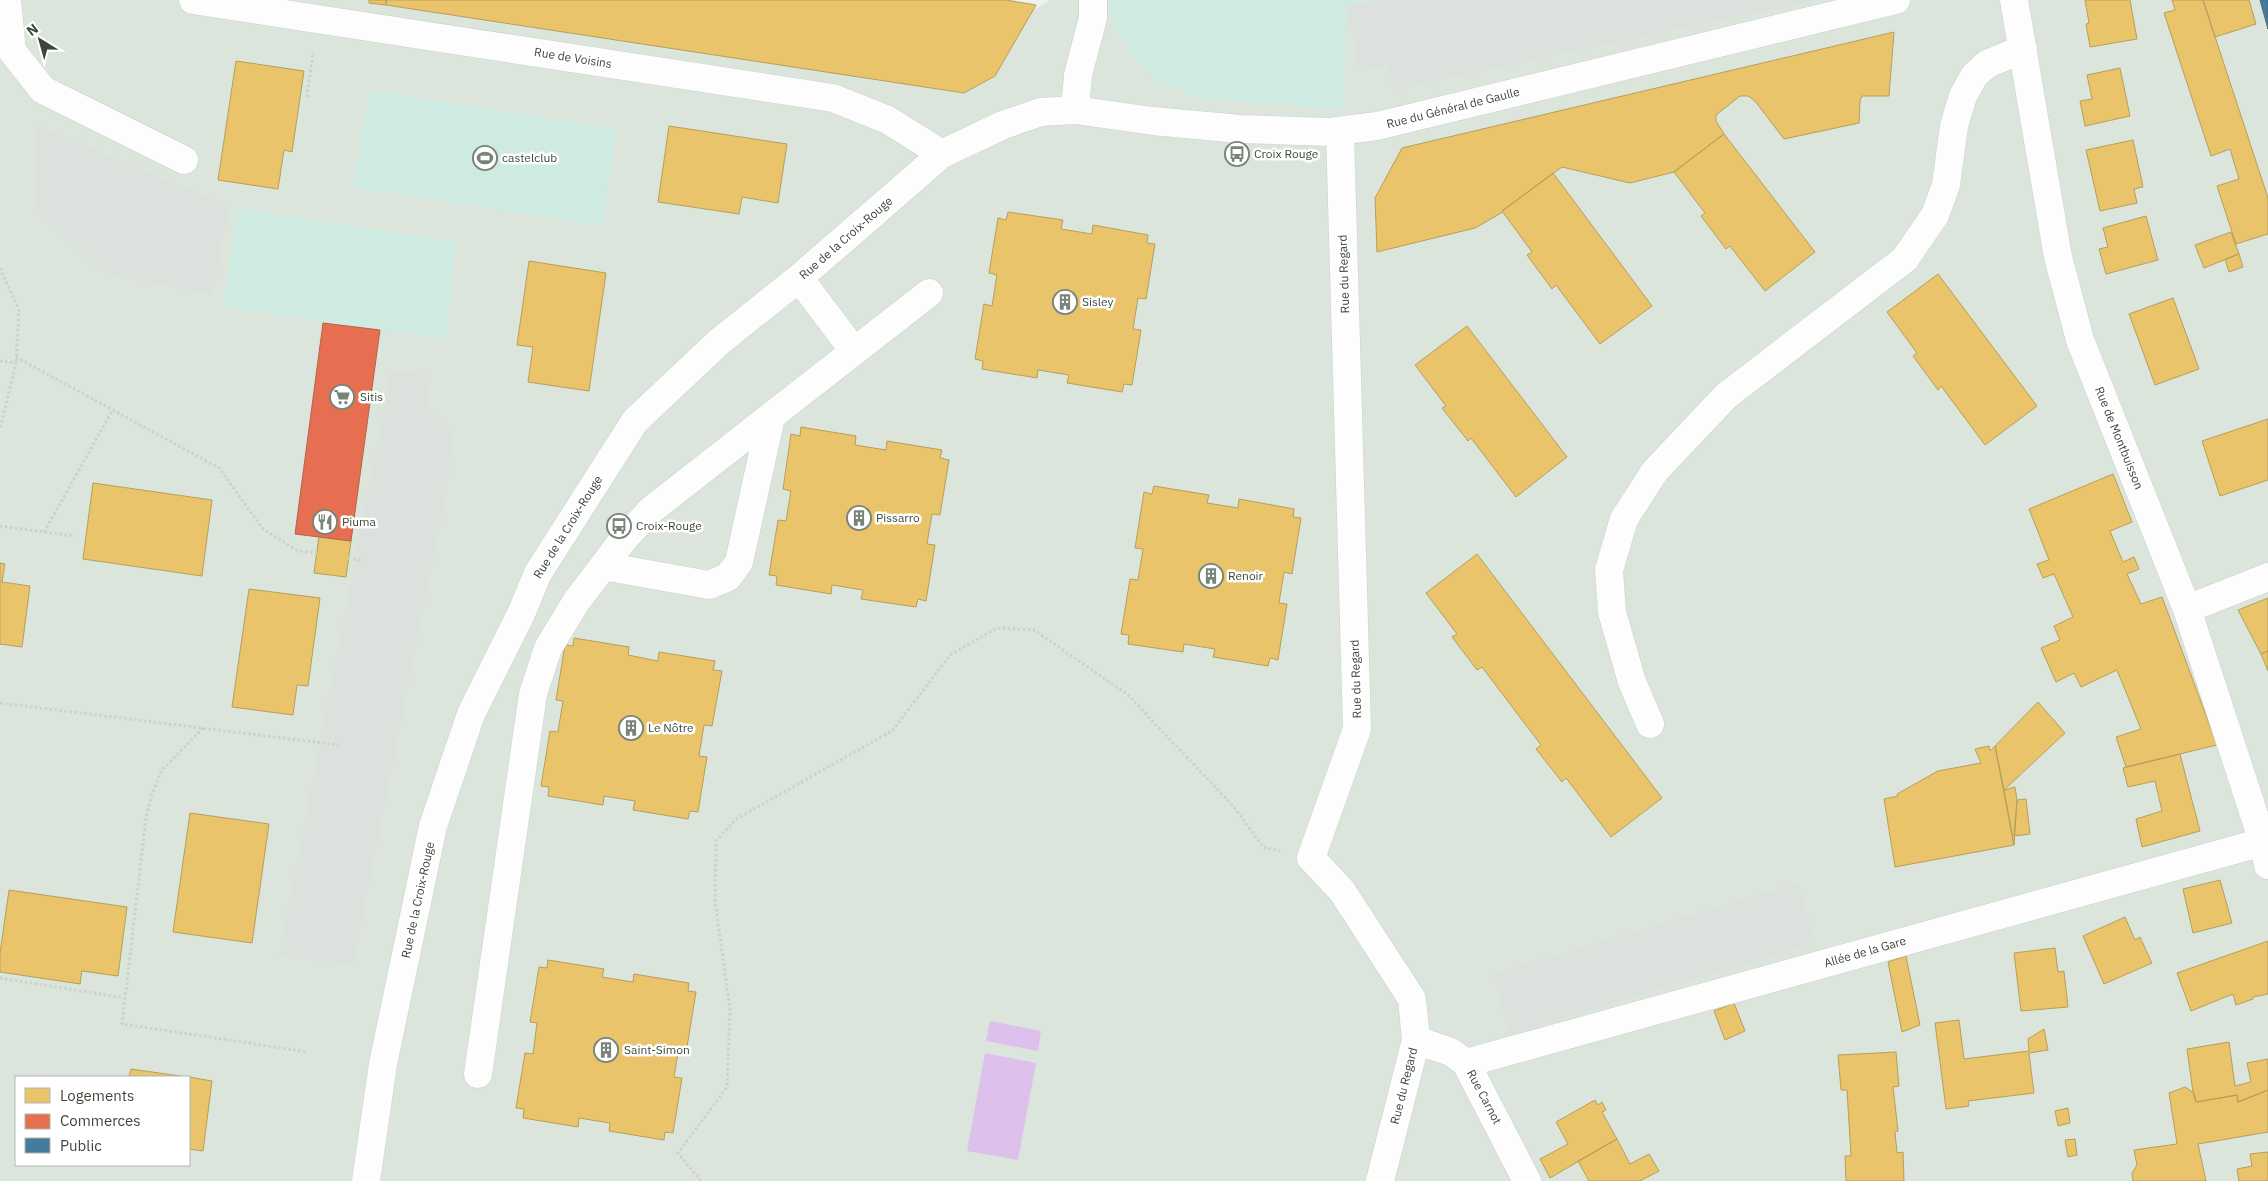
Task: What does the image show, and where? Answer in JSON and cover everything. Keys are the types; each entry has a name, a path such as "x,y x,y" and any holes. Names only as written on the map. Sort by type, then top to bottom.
{"street":[{"path":"7,0 12,51 43,90 184,160"},
{"name":"Rue de Voisins","path":"192,0 833,98 888,120 942,154"},
{"path":"1075,110 1078,75 1093,18 1093,0"},
{"name":"Rue du Général de Gaulle","path":"1003,126 1041,112 1075,110 1240,129 1340,131 1378,126 1896,0"},
{"name":"Rue de Montbuisson","path":"2014,0 2058,257 2080,340 2187,609 2266,853"},
{"path":"1650,724 1632,682 1612,612 1608,570 1624,519 1655,470 1726,396 1905,259 1938,208 1946,185 1954,126 1963,96 1970,83 1974,76 1988,64 2023,49"},
{"name":"Rue de la Croix-Rouge","path":"366,1181 383,1064 433,826 471,714 521,614 538,574 635,421 720,340 799,278 942,154 1003,126"},
{"name":"Rue du Regard","path":"1340,131 1357,729 1310,858 1342,891 1412,999 1416,1040 1380,1181"},
{"path":"799,278 854,351"},
{"path":"478,1074 533,694 548,648 576,602 623,540 651,510 929,293"},
{"path":"603,566 709,585 728,577 739,562 770,417"},
{"path":"2187,609 2268,577"},
{"name":"Allée de la Gare","path":"1466,1063 2266,853"},
{"name":"Rue Carnot","path":"1416,1040 1451,1052 1466,1063 1528,1181"}],"path":[{"path":"307,97 318,19"},
{"path":"0,268 19,310 16,363 0,429"},
{"path":"16,358 219,468 263,529 298,550 317,553"},
{"path":"0,361 16,363"},
{"path":"44,532 112,411"},
{"path":"0,526 75,536"},
{"path":"348,558 361,560"},
{"path":"701,1181 678,1153 727,1087 730,1010 715,900 716,840 736,819 892,731 950,655 997,628 1034,630 1127,694 1234,806 1263,847 1310,858"},
{"path":"0,703 339,746"},
{"path":"203,728 161,771 151,798 146,818 122,1024 308,1052"},
{"path":"0,978 126,998"}],"shaded area":[{"path":"0,0 963,0 1031,11 1050,0 1110,0 1110,14 1346,6 1375,0 2268,0 2268,1181 0,1181"},
{"path":"1375,0 1814,0 1393,90 1388,65 1360,71 1346,6"},
{"path":"36,125 229,206 212,295 106,274 37,213"},
{"path":"391,372 426,374 427,410 452,432 448,485 353,965 279,956"},
{"path":"1798,883 1816,943 1510,1034 1493,974"},
{"path":"990,1021 1041,1031 1038,1051 986,1041"},
{"path":"985,1053 1036,1063 1018,1160 967,1151"}],"green space":[{"path":"1110,0 1375,0 1346,6 1344,110 1199,98 1156,82 1123,42 1110,15"},
{"name":"castelclub","path":"369,90 617,129 602,226 353,187"},
{"path":"238,208 456,242 446,339 223,307"}],"building: Logements":[{"path":"369,0 386,0 386,5 369,3"},
{"path":"386,0 1006,0 1036,5 995,76 964,93 386,5"},
{"path":"2085,0 2130,0 2137,39 2090,47 2086,24 2089,23"},
{"path":"2172,0 2203,0 2268,198 2268,234 2236,244 2217,186 2239,179 2230,149 2211,156 2164,13 2175,10"},
{"path":"2203,0 2249,0 2256,24 2215,37"},
{"path":"1894,32 1889,96 1862,96 1859,123 1784,139 1755,101 1748,96 1740,96 1716,115 1716,121 1724,134 1674,172 1630,183 1562,167 1503,212 1475,228 1377,252 1375,198 1402,148"},
{"path":"236,61 304,71 292,152 284,150 278,189 218,180"},
{"path":"2120,68 2130,116 2085,126 2080,101 2092,99 2087,75"},
{"path":"669,126 787,144 778,203 742,197 739,214 658,202"},
{"path":"1724,134 1815,252 1765,291 1730,246 1726,249 1701,216 1705,213 1674,172"},
{"path":"2133,140 2143,187 2134,189 2137,203 2100,211 2086,150"},
{"path":"1553,173 1652,306 1600,344 1556,285 1552,289 1527,255 1532,252 1502,211"},
{"name":"Sisley","path":"1008,212 1063,220 1061,229 1092,234 1093,225 1148,235 1147,243 1155,244 1146,299 1138,298 1133,329 1141,330 1132,385 1124,384 1122,392 1067,383 1069,375 1038,370 1037,378 982,369 983,361 975,359 984,304 992,306 997,275 989,273 998,218 1006,220"},
{"path":"2146,216 2158,260 2106,274 2099,249 2108,247 2103,228"},
{"path":"2231,232 2239,254 2204,268 2195,245"},
{"path":"2239,254 2243,267 2229,272 2225,259"},
{"path":"529,261 606,273 589,391 528,382 533,347 517,345"},
{"path":"1938,274 2037,406 1985,445 1941,386 1938,390 1913,356 1917,353 1887,312"},
{"path":"2173,298 2199,369 2155,385 2129,314"},
{"path":"1467,326 1567,457 1516,497 1471,438 1468,441 1442,408 1446,406 1415,365"},
{"path":"2268,419 2268,480 2220,496 2202,441"},
{"name":"Pissarro","path":"801,427 856,436 855,445 886,450 887,441 942,450 940,458 949,460 940,515 932,514 927,544 935,545 926,601 918,599 916,607 861,599 863,590 832,585 831,594 776,585 777,576 769,575 778,520 786,521 791,491 783,489 791,434 800,436"},
{"path":"2113,474 2132,522 2110,531 2123,562 2134,557 2139,569 2127,574 2141,604 2162,597 2217,745 2126,767 2116,737 2141,729 2117,670 2081,687 2074,673 2056,682 2041,648 2060,640 2054,626 2073,617 2054,574 2043,578 2037,564 2049,560 2029,509"},
{"path":"93,483 212,500 202,576 83,559"},
{"name":"Renoir","path":"1154,486 1209,495 1207,503 1238,508 1239,499 1294,509 1293,517 1301,518 1292,574 1284,572 1279,603 1287,604 1278,660 1270,658 1268,666 1213,657 1215,649 1184,644 1183,652 1128,644 1129,635 1121,634 1130,579 1138,580 1143,549 1135,548 1144,492 1152,494"},
{"path":"319,536 351,541 346,577 314,573"},
{"path":"1477,554 1662,798 1611,837 1566,778 1562,782 1536,749 1541,745 1482,667 1477,670 1452,637 1457,634 1426,593"},
{"path":"0,563 5,564 2,582 30,586 22,647 0,644"},
{"path":"249,589 320,598 308,686 297,685 293,715 232,707"},
{"path":"2268,598 2268,651 2261,654 2238,610"},
{"name":"Le Nôtre","path":"574,638 629,647 628,655 658,661 659,652 715,661 713,670 722,671 712,726 704,725 699,756 707,757 698,812 690,811 688,819 633,810 635,801 604,796 603,805 548,796 549,787 541,786 550,731 558,732 563,701 556,700 565,645 573,646"},
{"path":"2268,651 2268,671 2261,654"},
{"path":"2038,702 2065,733 2004,790 1995,746"},
{"path":"1989,746 1990,751 1995,746 2014,845 1895,867 1884,799 1898,796 1897,794 1938,771 1981,763 1975,749"},
{"path":"2180,754 2200,831 2142,847 2136,819 2162,811 2155,781 2128,787 2123,768"},
{"path":"2015,787 2017,800 2014,845 2004,790"},
{"path":"2026,799 2030,834 2014,836 2017,800"},
{"path":"190,813 269,824 252,943 173,932"},
{"path":"2220,880 2232,923 2193,933 2183,889"},
{"path":"9,890 127,907 118,976 82,971 80,984 0,972 0,953"},
{"path":"2125,917 2135,940 2140,937 2152,963 2104,984 2083,936"},
{"path":"2268,941 2268,994 2253,997 2253,999 2236,1005 2233,994 2191,1011 2177,973"},
{"path":"2055,948 2058,972 2064,971 2068,1007 2021,1011 2014,953"},
{"path":"1906,956 1920,1025 1902,1032 1888,962"},
{"name":"Saint-Simon","path":"548,960 604,969 602,977 633,982 634,974 689,983 688,991 696,992 687,1047 679,1046 674,1077 682,1078 673,1133 665,1132 664,1140 609,1131 610,1123 579,1118 578,1127 523,1118 524,1109 516,1108 525,1053 533,1054 537,1023 530,1022 539,967 547,968"},
{"path":"1734,1003 1745,1031 1725,1040 1714,1011"},
{"path":"1959,1020 1964,1059 2029,1051 2028,1039 2044,1029 2048,1050 2029,1053 2034,1093 1968,1101 1969,1106 1946,1109 1935,1023"},
{"path":"2229,1042 2235,1086 2251,1082 2247,1063 2268,1059 2268,1090 2238,1102 2237,1095 2196,1102 2187,1049"},
{"path":"1896,1052 1899,1086 1893,1087 1898,1131 1895,1132 1897,1153 1903,1152 1904,1181 1846,1181 1845,1156 1851,1156 1847,1090 1841,1090 1838,1055"},
{"path":"131,1069 180,1076 129,1076"},
{"path":"190,1077 212,1081 203,1151 190,1149"},
{"path":"2185,1087 2194,1093 2196,1102 2237,1095 2238,1102 2268,1090 2268,1132 2198,1144 2206,1181 2133,1181 2132,1173 2137,1165 2134,1150 2177,1144 2169,1093"},
{"path":"1595,1100 1598,1105 1602,1102 1606,1110 1602,1112 1617,1139 1550,1178 1540,1159 1568,1144 1556,1122"},
{"path":"2068,1108 2070,1123 2058,1126 2055,1111"},
{"path":"1617,1139 1630,1164 1649,1154 1659,1171 1640,1181 1589,1181 1578,1161"},
{"path":"2075,1139 2077,1155 2068,1157 2065,1140"},
{"path":"2268,1152 2268,1181 2239,1181 2237,1169 2252,1166 2250,1154"}],"building: Commerces":[{"path":"323,323 380,330 351,541 295,534"}],"building: Public":[{"path":"2260,0 2268,0 2268,29"}],"place":[{"name":"Croix Rouge","path":"1237,154"},
{"name":"castelclub","path":"485,158"},
{"name":"Sisley","path":"1065,302"},
{"name":"Sitis","path":"342,397"},
{"name":"Pissarro","path":"859,518"},
{"name":"Piuma","path":"325,522"},
{"name":"Croix-Rouge","path":"619,526"},
{"name":"Renoir","path":"1211,576"},
{"name":"Le Nôtre","path":"631,728"},
{"name":"Saint-Simon","path":"606,1050"}]}
